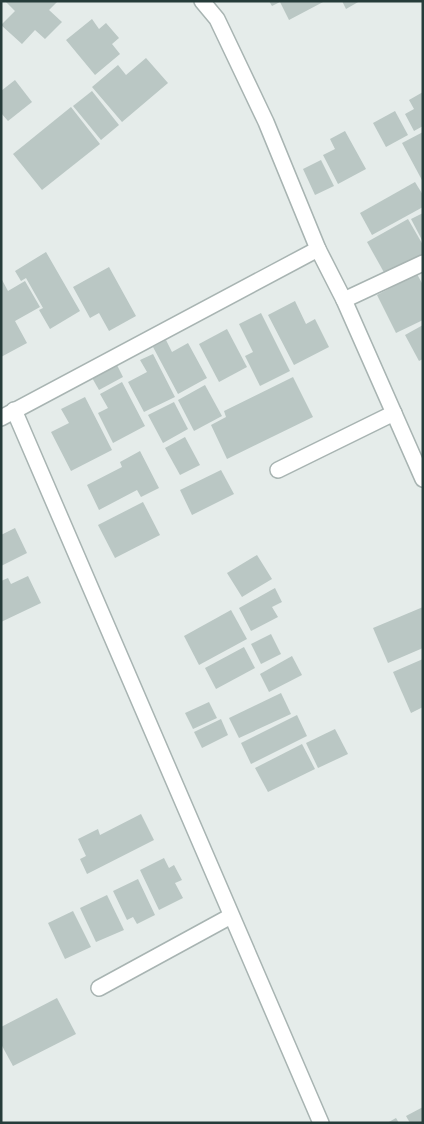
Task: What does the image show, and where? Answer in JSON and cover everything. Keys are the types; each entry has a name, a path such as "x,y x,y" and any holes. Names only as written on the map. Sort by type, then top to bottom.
{"street":[{"path":"202,1 217,19 262,113 318,249 344,300 423,479"},
{"path":"318,249 8,414 321,1123"},
{"path":"344,300 423,263"},
{"path":"278,470 394,413"},
{"path":"99,988 231,916"}],"building":[{"path":"5,1 58,1 49,10 62,22 45,39 35,30 22,44 1,25 15,11"},
{"path":"269,1 325,1 289,20 280,2 272,6"},
{"path":"342,1 360,1 346,9"},
{"path":"92,19 99,29 106,23 119,38 112,44 120,54 95,75 66,40"},
{"path":"146,58 168,83 122,122 92,87 118,65 126,75"},
{"path":"15,80 32,102 8,121 1,113 1,91"},
{"path":"92,91 119,125 101,140 73,106"},
{"path":"423,92 423,126 414,131 405,114 414,109 409,100"},
{"path":"71,107 100,144 42,190 13,154"},
{"path":"395,111 408,135 386,147 373,123"},
{"path":"345,131 366,169 338,184 323,155 335,149 330,139"},
{"path":"423,132 423,182 402,143"},
{"path":"321,160 334,186 315,195 303,169"},
{"path":"415,182 423,195 423,207 372,235 360,213"},
{"path":"423,213 423,242 411,219"},
{"path":"408,219 423,245 423,256 386,276 367,242"},
{"path":"46,252 80,311 50,329 39,310 43,308 26,278 21,281 15,271"},
{"path":"109,267 136,316 109,331 99,313 90,318 73,287"},
{"path":"417,274 423,285 423,320 396,333 377,295"},
{"path":"1,278 8,291 25,281 40,307 15,321 27,343 1,357"},
{"path":"295,301 306,324 315,319 329,347 294,365 268,315"},
{"path":"261,313 290,371 260,386 245,356 253,352 239,324"},
{"path":"423,325 423,359 419,361 405,335"},
{"path":"227,329 247,367 219,382 199,344"},
{"path":"166,340 172,352 188,343 207,378 178,394 153,347"},
{"path":"153,354 175,397 144,412 128,382 147,372 140,360"},
{"path":"116,363 123,377 99,390 91,376"},
{"path":"293,377 313,417 227,459 211,425 226,417 224,411"},
{"path":"122,382 145,426 113,443 98,413 108,408 100,394"},
{"path":"205,385 222,416 194,431 178,400"},
{"path":"85,397 112,450 71,471 51,432 69,423 61,409"},
{"path":"174,402 188,429 163,443 148,415"},
{"path":"185,437 200,465 180,475 165,448"},
{"path":"140,451 159,488 141,497 137,490 99,510 87,485 122,467 120,462"},
{"path":"221,470 234,494 192,515 180,490"},
{"path":"143,502 160,535 115,558 98,525"},
{"path":"15,528 27,553 1,566 1,535"},
{"path":"257,555 272,579 242,597 227,573"},
{"path":"28,576 41,603 1,622 1,581 8,578 11,584"},
{"path":"275,588 282,602 272,607 278,617 251,631 239,608"},
{"path":"423,607 423,648 388,663 373,628"},
{"path":"231,610 247,639 199,665 184,636"},
{"path":"271,634 281,654 261,664 251,644"},
{"path":"244,647 255,668 216,689 205,668"},
{"path":"292,656 302,675 269,692 260,674"},
{"path":"423,659 423,707 411,713 393,672"},
{"path":"281,693 291,714 239,738 229,718"},
{"path":"209,702 217,718 193,729 185,713"},
{"path":"297,715 307,736 251,764 241,743"},
{"path":"221,719 228,735 202,748 194,732"},
{"path":"335,729 348,754 318,768 306,743"},
{"path":"302,744 315,769 268,792 255,768"},
{"path":"141,814 154,840 87,874 80,859 86,856 78,839 98,829 100,835"},
{"path":"164,858 169,868 174,865 182,880 175,883 183,898 159,910 140,870"},
{"path":"138,879 155,915 137,924 133,917 127,920 113,891"},
{"path":"107,895 124,930 96,942 80,908"},
{"path":"73,911 91,947 65,959 48,923"},
{"path":"57,998 76,1034 13,1066 1,1044 1,1027"},
{"path":"423,1107 423,1123 410,1123 406,1116"},
{"path":"396,1118 399,1123 387,1123"}]}
